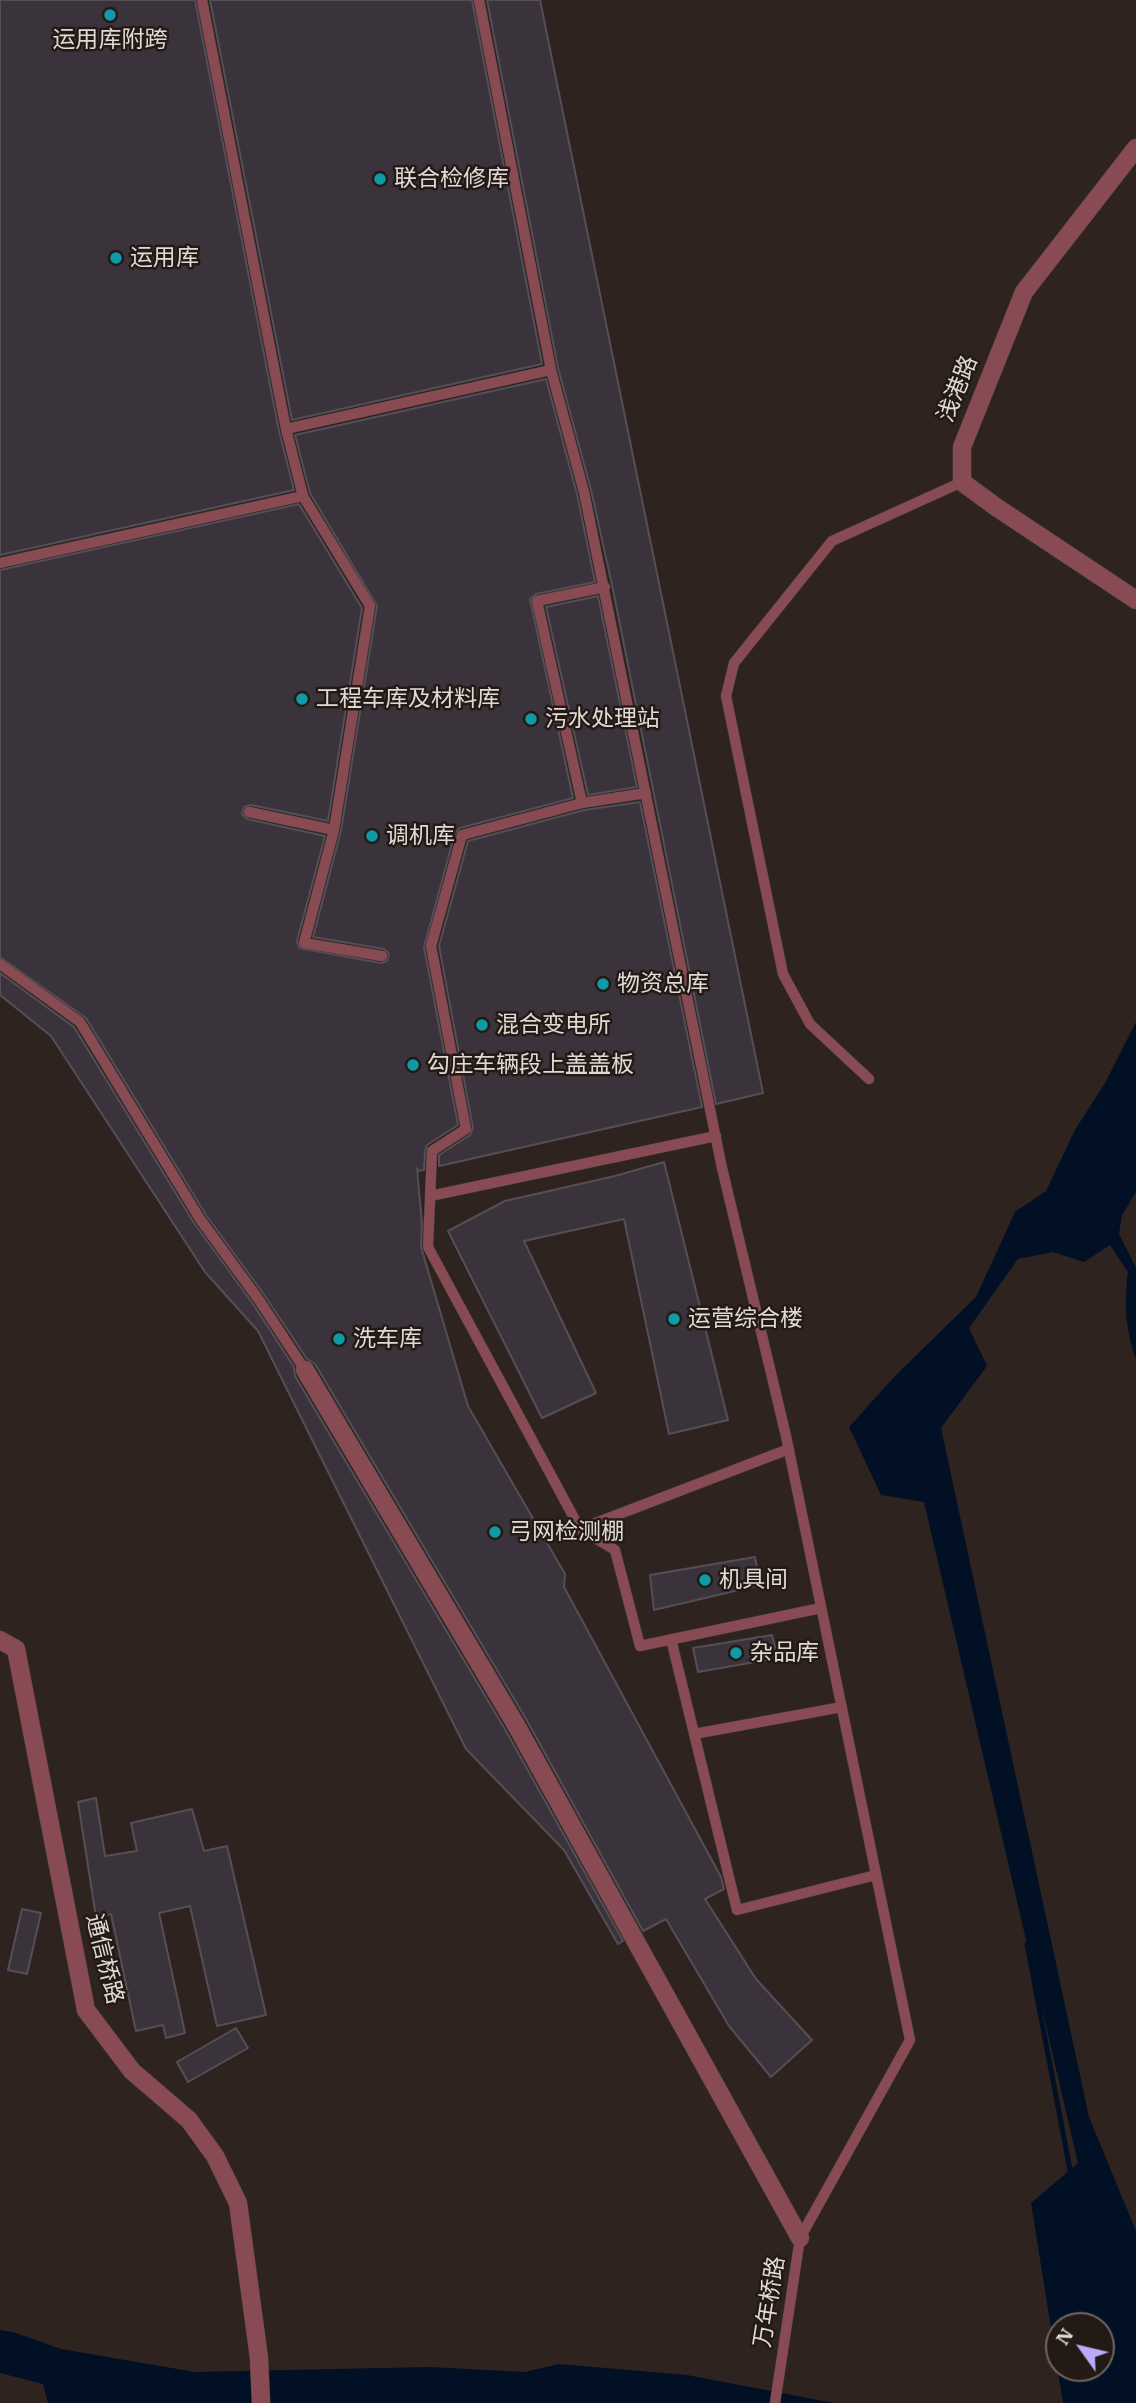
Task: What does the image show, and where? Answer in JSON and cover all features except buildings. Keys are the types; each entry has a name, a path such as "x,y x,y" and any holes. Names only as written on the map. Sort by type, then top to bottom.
{"street":[{"name":"浅港路","path":"962,482 962,447 1024,292 1136,148"},
{"path":"962,482 1136,600"},
{"path":"305,1370 516,1725 800,2238"},
{"name":"通信桥路","path":"8,1644 86,2010 132,2071 189,2120 215,2156 238,2203 259,2358 261,2403"}],"lane":[{"path":"202,0 286,429 303,496 370,606 334,830 304,943 382,956"},
{"path":"479,0 551,370 584,492 605,587 716,1136 789,1449 910,2040 800,2238"},
{"path":"286,429 551,370"},
{"path":"869,1079 810,1024 783,974 726,696 734,663 832,541 962,482"},
{"path":"0,563 303,496"},
{"path":"582,803 537,601 605,587"},
{"path":"646,793 582,803 462,835 431,946 466,1129 432,1151 428,1247 580,1529 615,1550 640,1646 821,1608"},
{"path":"249,812 334,830"},
{"path":"0,964 80,1021 200,1219 259,1300 305,1370"},
{"path":"430,1196 716,1136"},
{"path":"580,1529 789,1449"},
{"path":"671,1639 737,1910 876,1875"},
{"path":"694,1734 842,1707"},
{"name":"万年桥路","path":"775,2403 800,2238"}],"water":[{"path":"1136,1022 1136,1192 1122,1215 1119,1234 1136,1268 1136,1359 1126,1316 1128,1272 1110,1245 1084,1262 1053,1252 1018,1259 969,1328 987,1366 941,1428 1089,2117 1136,2231 1136,2403 1063,2403 1060,2382 1115,2382 1115,2312 1048,2312 1031,2203 1078,2163 924,1502 881,1495 849,1427 895,1376 976,1297 1015,1212 1046,1191 1075,1130 1105,1083"},
{"path":"0,2330 61,2349 195,2372 429,2367 525,2372 559,2364 687,2375 834,2403 48,2403 43,2384 0,2373"}],"waterway":[{"path":"1027,1944 1071,2175"}],"place":[{"name":"运用库附跨","path":"110,15"},
{"name":"联合检修库","path":"380,179"},
{"name":"运用库","path":"116,258"},
{"name":"工程车库及材料库","path":"302,699"},
{"name":"污水处理站","path":"531,719"},
{"name":"调机库","path":"372,836"},
{"name":"物资总库","path":"603,984"},
{"name":"混合变电所","path":"482,1025"},
{"name":"勾庄车辆段上盖盖板","path":"413,1065"},
{"name":"运营综合楼","path":"674,1319"},
{"name":"洗车库","path":"339,1339"},
{"name":"弓网检测棚","path":"495,1532"},
{"name":"机具间","path":"705,1580"},
{"name":"杂品库","path":"736,1653"}]}
